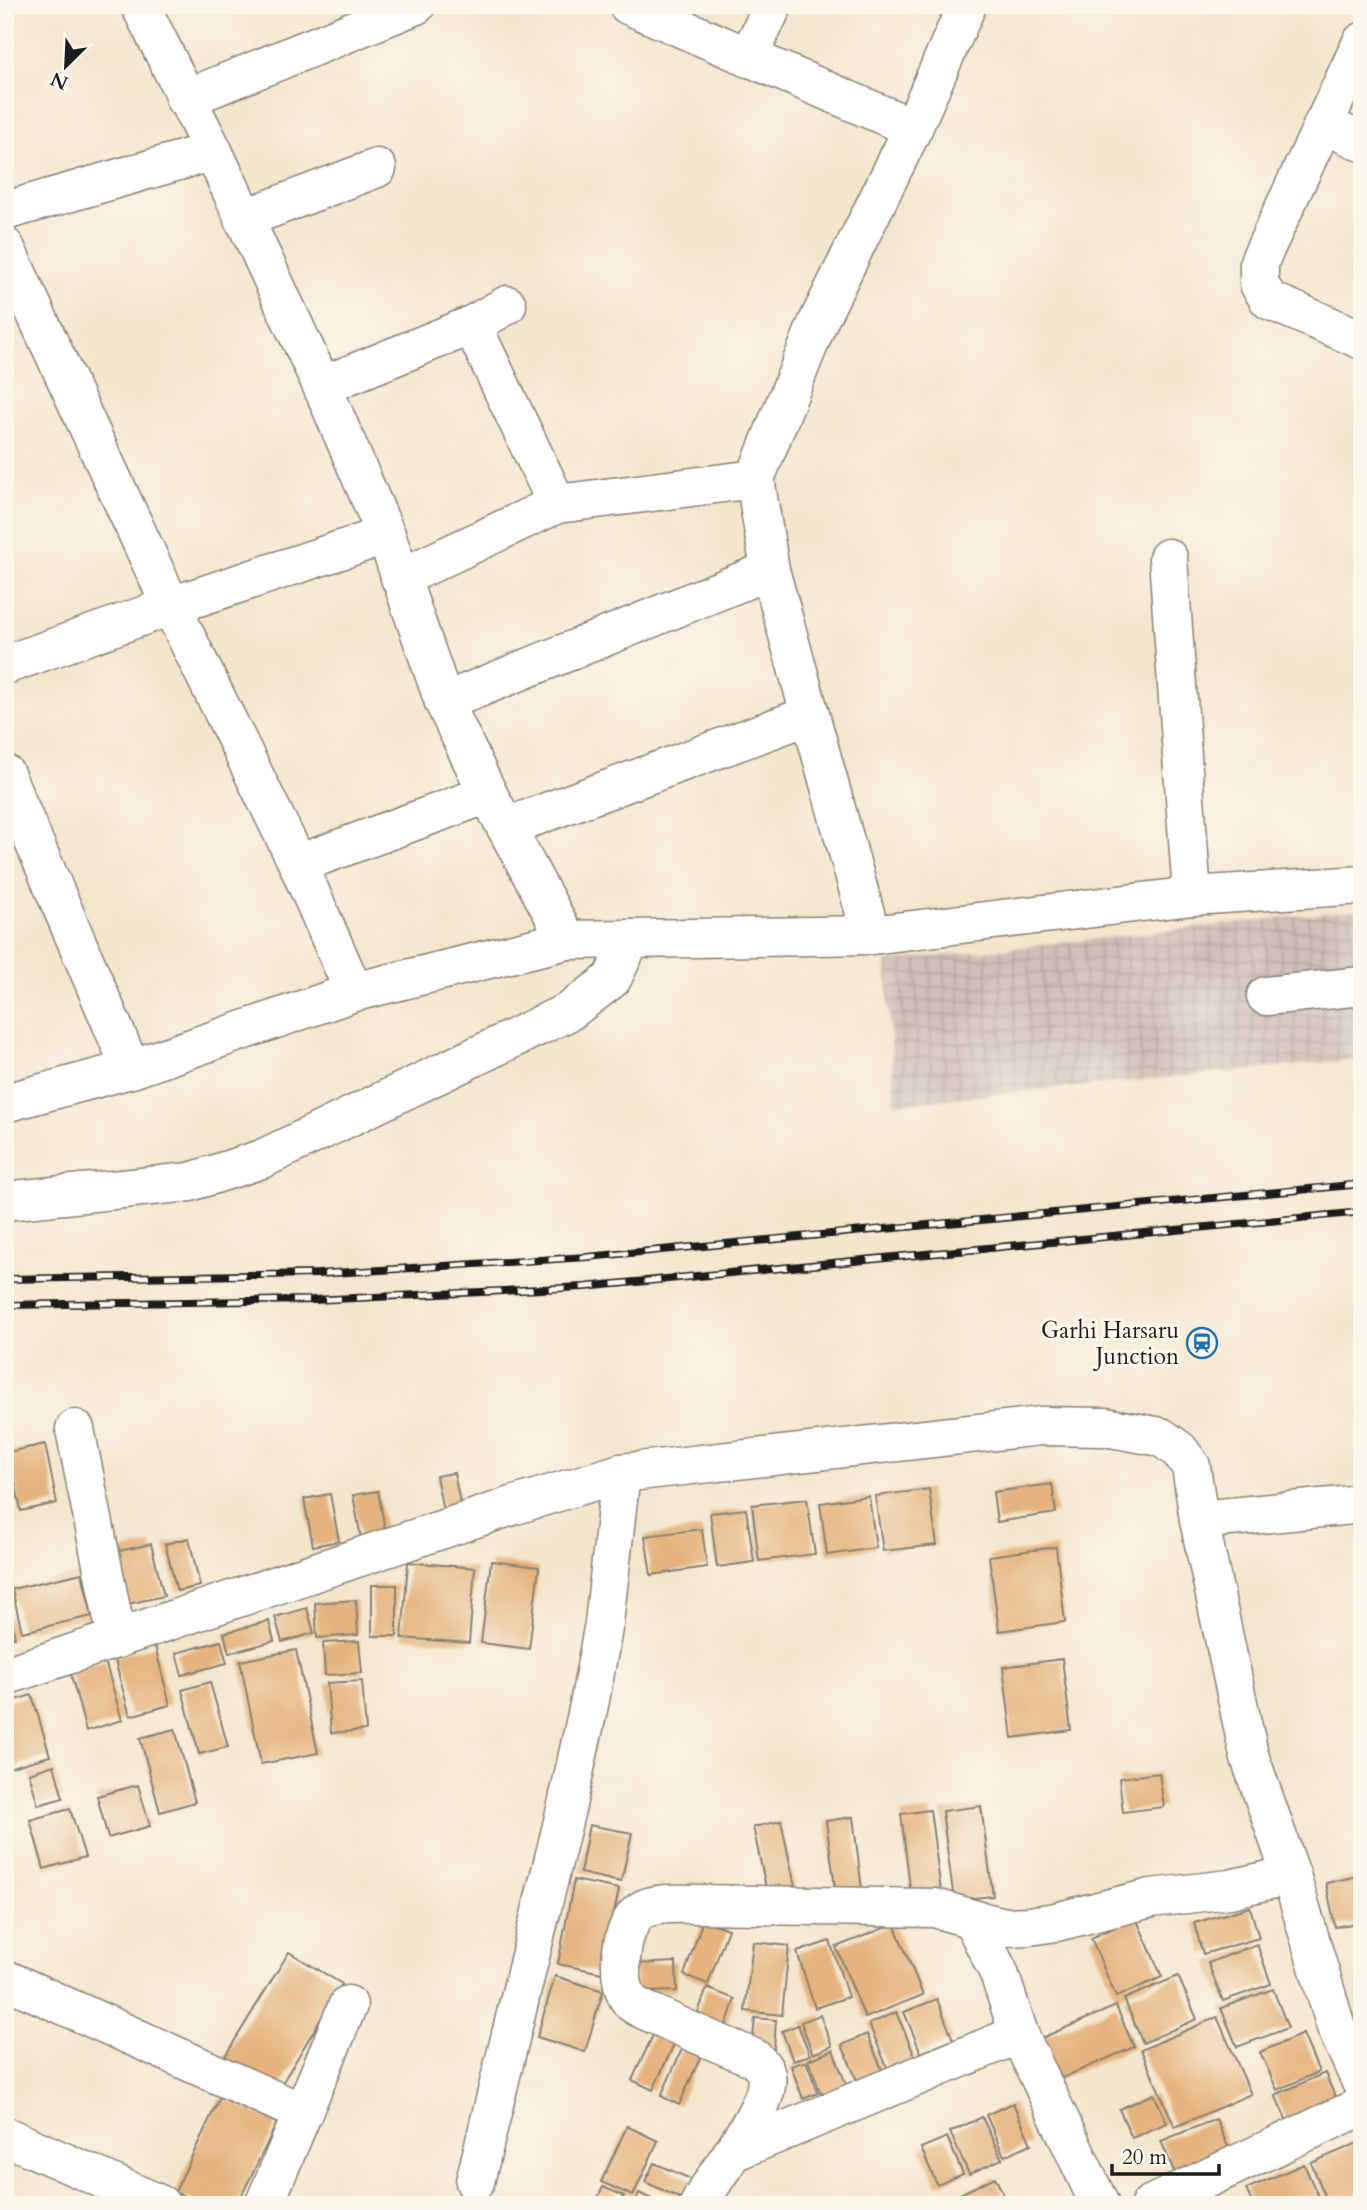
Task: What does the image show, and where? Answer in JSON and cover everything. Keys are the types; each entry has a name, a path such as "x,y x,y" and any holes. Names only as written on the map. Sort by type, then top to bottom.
{"street":[{"path":"139,5 213,151 322,386 386,535 444,702 488,794 568,940"},
{"path":"628,5 912,128"},
{"path":"748,58 773,5"},
{"path":"871,935 770,570 755,479 817,324 912,128 967,5"},
{"path":"185,99 411,6"},
{"path":"1362,42 1259,262 1259,284 1269,300 1362,340"},
{"path":"1323,124 1362,142"},
{"path":"5,212 213,151"},
{"path":"243,219 377,168"},
{"path":"5,247 171,606 298,864 354,992"},
{"path":"322,386 472,325 507,305"},
{"path":"472,325 557,504"},
{"path":"400,579 557,504 755,479"},
{"path":"5,665 171,606 386,535"},
{"path":"1168,558 1192,897"},
{"path":"444,702 770,570"},
{"path":"506,827 810,715"},
{"path":"5,774 131,1069"},
{"path":"298,864 488,794"},
{"path":"5,1103 131,1069 354,992 568,940 871,935 1192,897 1362,886"},
{"path":"5,1201 190,1182 262,1159 570,1011 612,979 631,939"},
{"path":"1266,996 1362,986"},
{"path":"5,1676 512,1506 621,1473 1040,1426 1105,1427 1161,1437 1179,1450 1191,1466 1199,1520 1250,1755 1291,1875 1336,2027 1362,2084"},
{"path":"75,1429 117,1639"},
{"path":"475,2182 590,1700 604,1623 621,1473"},
{"path":"1199,1520 1362,1504"},
{"path":"699,2205 755,2115 767,2078 763,2067 754,2058 679,2027 634,2004 626,1994 621,1976 626,1931 632,1917 645,1908 665,1904 699,1904 935,1908 1005,1927 1028,1926 1056,1922 1151,1898 1230,1889 1291,1875"},
{"path":"972,1919 999,1973 1019,2034 1100,2205"},
{"path":"5,1979 303,2113"},
{"path":"264,2205 348,2005"},
{"path":"733,2152 1019,2034"},
{"path":"1150,2205 1362,2106"},
{"path":"5,2136 161,2205"}],"shaded area":[{"path":"1362,909 1362,1059 895,1104 886,962"}],"building":[{"path":"45,1444 57,1503 21,1511 9,1452"},
{"path":"454,1473 462,1513 444,1516 436,1476"},
{"path":"5,1480 14,1515 5,1517"},
{"path":"1052,1484 1056,1513 997,1522 993,1492"},
{"path":"929,1489 937,1545 883,1551 875,1496"},
{"path":"378,1491 387,1540 362,1544 353,1495"},
{"path":"330,1494 339,1541 313,1546 304,1499"},
{"path":"869,1496 876,1548 827,1555 820,1503"},
{"path":"807,1499 815,1554 759,1561 752,1505"},
{"path":"746,1509 754,1562 717,1567 710,1513"},
{"path":"702,1529 707,1567 651,1575 645,1536"},
{"path":"189,1538 200,1586 177,1591 165,1544"},
{"path":"151,1544 164,1596 123,1605 110,1553"},
{"path":"1056,1547 1065,1622 999,1631 989,1556"},
{"path":"491,1561 539,1567 529,1649 481,1643"},
{"path":"408,1562 475,1568 469,1643 402,1638"},
{"path":"82,1573 92,1616 22,1632 12,1589"},
{"path":"372,1585 397,1585 397,1636 372,1636"},
{"path":"5,1600 15,1637 5,1639"},
{"path":"356,1600 358,1635 317,1638 315,1603"},
{"path":"307,1608 314,1633 282,1642 275,1617"},
{"path":"269,1621 274,1641 229,1653 224,1633"},
{"path":"221,1641 227,1663 182,1675 176,1653"},
{"path":"359,1641 362,1673 325,1675 323,1643"},
{"path":"155,1646 170,1705 130,1716 114,1657"},
{"path":"296,1650 318,1753 261,1764 240,1661"},
{"path":"1062,1659 1071,1730 1012,1738 1003,1667"},
{"path":"105,1661 122,1720 86,1731 70,1671"},
{"path":"362,1681 366,1730 331,1733 327,1683"},
{"path":"210,1682 228,1747 199,1754 182,1690"},
{"path":"32,1695 50,1756 5,1769 5,1703"},
{"path":"175,1729 195,1802 160,1812 140,1738"},
{"path":"54,1765 63,1798 38,1805 29,1773"},
{"path":"1159,1773 1164,1807 1123,1812 1119,1778"},
{"path":"138,1785 150,1826 108,1838 97,1796"},
{"path":"981,1806 993,1896 954,1900 942,1811"},
{"path":"70,1809 85,1857 44,1869 30,1820"},
{"path":"930,1810 942,1899 912,1903 901,1814"},
{"path":"853,1817 863,1898 837,1902 826,1821"},
{"path":"781,1821 795,1886 767,1892 753,1827"},
{"path":"589,1825 632,1833 621,1882 580,1873"},
{"path":"1362,1875 1362,1922 1335,1927 1326,1883"},
{"path":"574,1880 619,1889 602,1973 558,1964"},
{"path":"1250,1907 1259,1938 1203,1954 1194,1923"},
{"path":"1136,1918 1162,1977 1116,1997 1091,1938"},
{"path":"703,1920 728,1929 708,1984 684,1975"},
{"path":"894,1924 923,1995 865,2018 836,1947"},
{"path":"830,1941 848,1997 815,2008 797,1952"},
{"path":"753,1942 789,1946 782,2015 745,2011"},
{"path":"1257,1944 1271,1984 1223,2001 1208,1963"},
{"path":"289,1952 342,1984 278,2090 224,2058"},
{"path":"676,1962 677,1991 636,1992 634,1964"},
{"path":"555,1976 603,1991 585,2052 537,2037"},
{"path":"1178,1976 1197,2019 1143,2043 1124,1999"},
{"path":"707,1988 735,1999 721,2040 692,2029"},
{"path":"1273,1989 1288,2028 1237,2047 1221,2008"},
{"path":"937,1999 953,2040 921,2053 904,2012"},
{"path":"1116,2006 1134,2047 1055,2081 1037,2040"},
{"path":"896,2012 917,2061 889,2072 869,2024"},
{"path":"820,2015 832,2046 813,2054 801,2022"},
{"path":"1217,2017 1251,2094 1175,2127 1141,2050"},
{"path":"755,2018 776,2020 774,2050 752,2047"},
{"path":"798,2025 810,2055 793,2061 782,2031"},
{"path":"867,2034 886,2079 861,2090 842,2045"},
{"path":"1303,2034 1319,2072 1277,2090 1260,2052"},
{"path":"653,2035 674,2044 653,2090 632,2080"},
{"path":"683,2047 701,2056 679,2105 661,2096"},
{"path":"833,2050 847,2087 822,2096 808,2060"},
{"path":"806,2061 818,2093 803,2099 791,2066"},
{"path":"1325,2073 1340,2108 1291,2130 1275,2095"},
{"path":"1154,2094 1167,2123 1132,2138 1119,2109"},
{"path":"220,2097 277,2123 237,2205 202,2205 175,2192"},
{"path":"1013,2103 1031,2144 1004,2156 986,2115"},
{"path":"982,2117 1002,2159 969,2174 950,2132"},
{"path":"1216,2119 1232,2156 1177,2178 1161,2141"},
{"path":"627,2126 658,2141 633,2196 601,2182"},
{"path":"947,2137 963,2174 937,2185 921,2148"},
{"path":"1360,2142 1362,2205 1329,2205 1311,2163"},
{"path":"654,2163 693,2180 684,2200 645,2182"},
{"path":"1304,2164 1322,2205 1253,2205 1246,2189"},
{"path":"995,2177 1008,2205 960,2205 956,2196"},
{"path":"603,2187 624,2196 620,2205 594,2205"},
{"path":"639,2193 664,2205 634,2205"}],"railway":[{"path":"5,1279 318,1274 587,1257 1362,1184"},
{"path":"5,1305 313,1300 584,1287 1362,1212"}],"place":[{"name":"Garhi Harsaru Junction","path":"1202,1343"}]}
